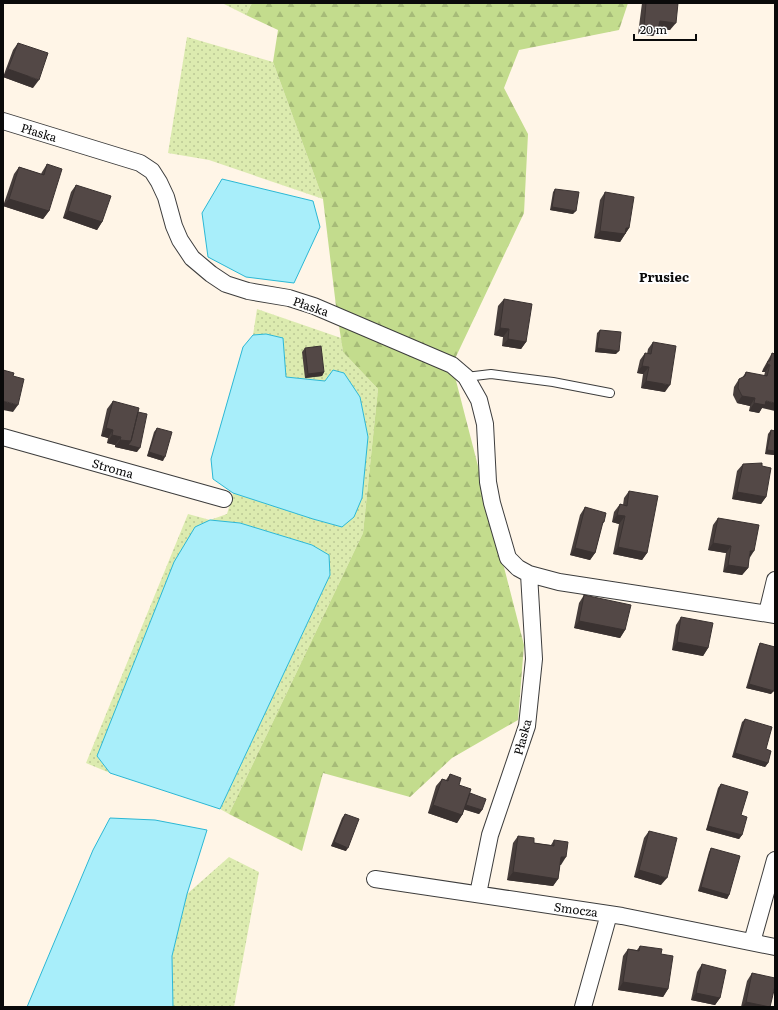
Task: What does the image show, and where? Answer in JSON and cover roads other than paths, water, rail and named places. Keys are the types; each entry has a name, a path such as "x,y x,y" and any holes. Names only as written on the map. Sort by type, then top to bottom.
{"street":[{"name":"Płaska","path":"3,121 140,163 152,171 166,196 174,226 180,240 192,258 226,284 248,291 289,298 314,306 452,365 466,377 479,400 485,424 488,482 492,503 508,558 518,568 528,574 559,582 771,614 775,580"},
{"name":"Stroma","path":"3,436 224,499"},
{"name":"Płaska","path":"478,894 490,835 527,726 534,659 528,574"},
{"path":"752,942 775,860"},
{"name":"Smocza","path":"375,879 622,916 775,947"},
{"path":"583,1007 609,914"}],"lane":[{"path":"466,377 491,374 553,382 610,392"}],"water":[{"path":"222,179 313,201 320,227 294,283 246,277 208,257 202,213"},
{"path":"266,334 283,338 286,377 325,381 333,370 344,373 360,397 368,437 362,498 354,517 342,527 233,493 213,479 211,459 243,347 253,335"},
{"path":"210,520 240,523 312,545 329,555 330,575 220,809 110,773 97,756 174,562 195,527"},
{"path":"110,818 155,820 207,830 187,894 172,956 173,1007 27,1007 93,850"}],"district":[{"name":"Prusiec","path":"664,276"}]}
